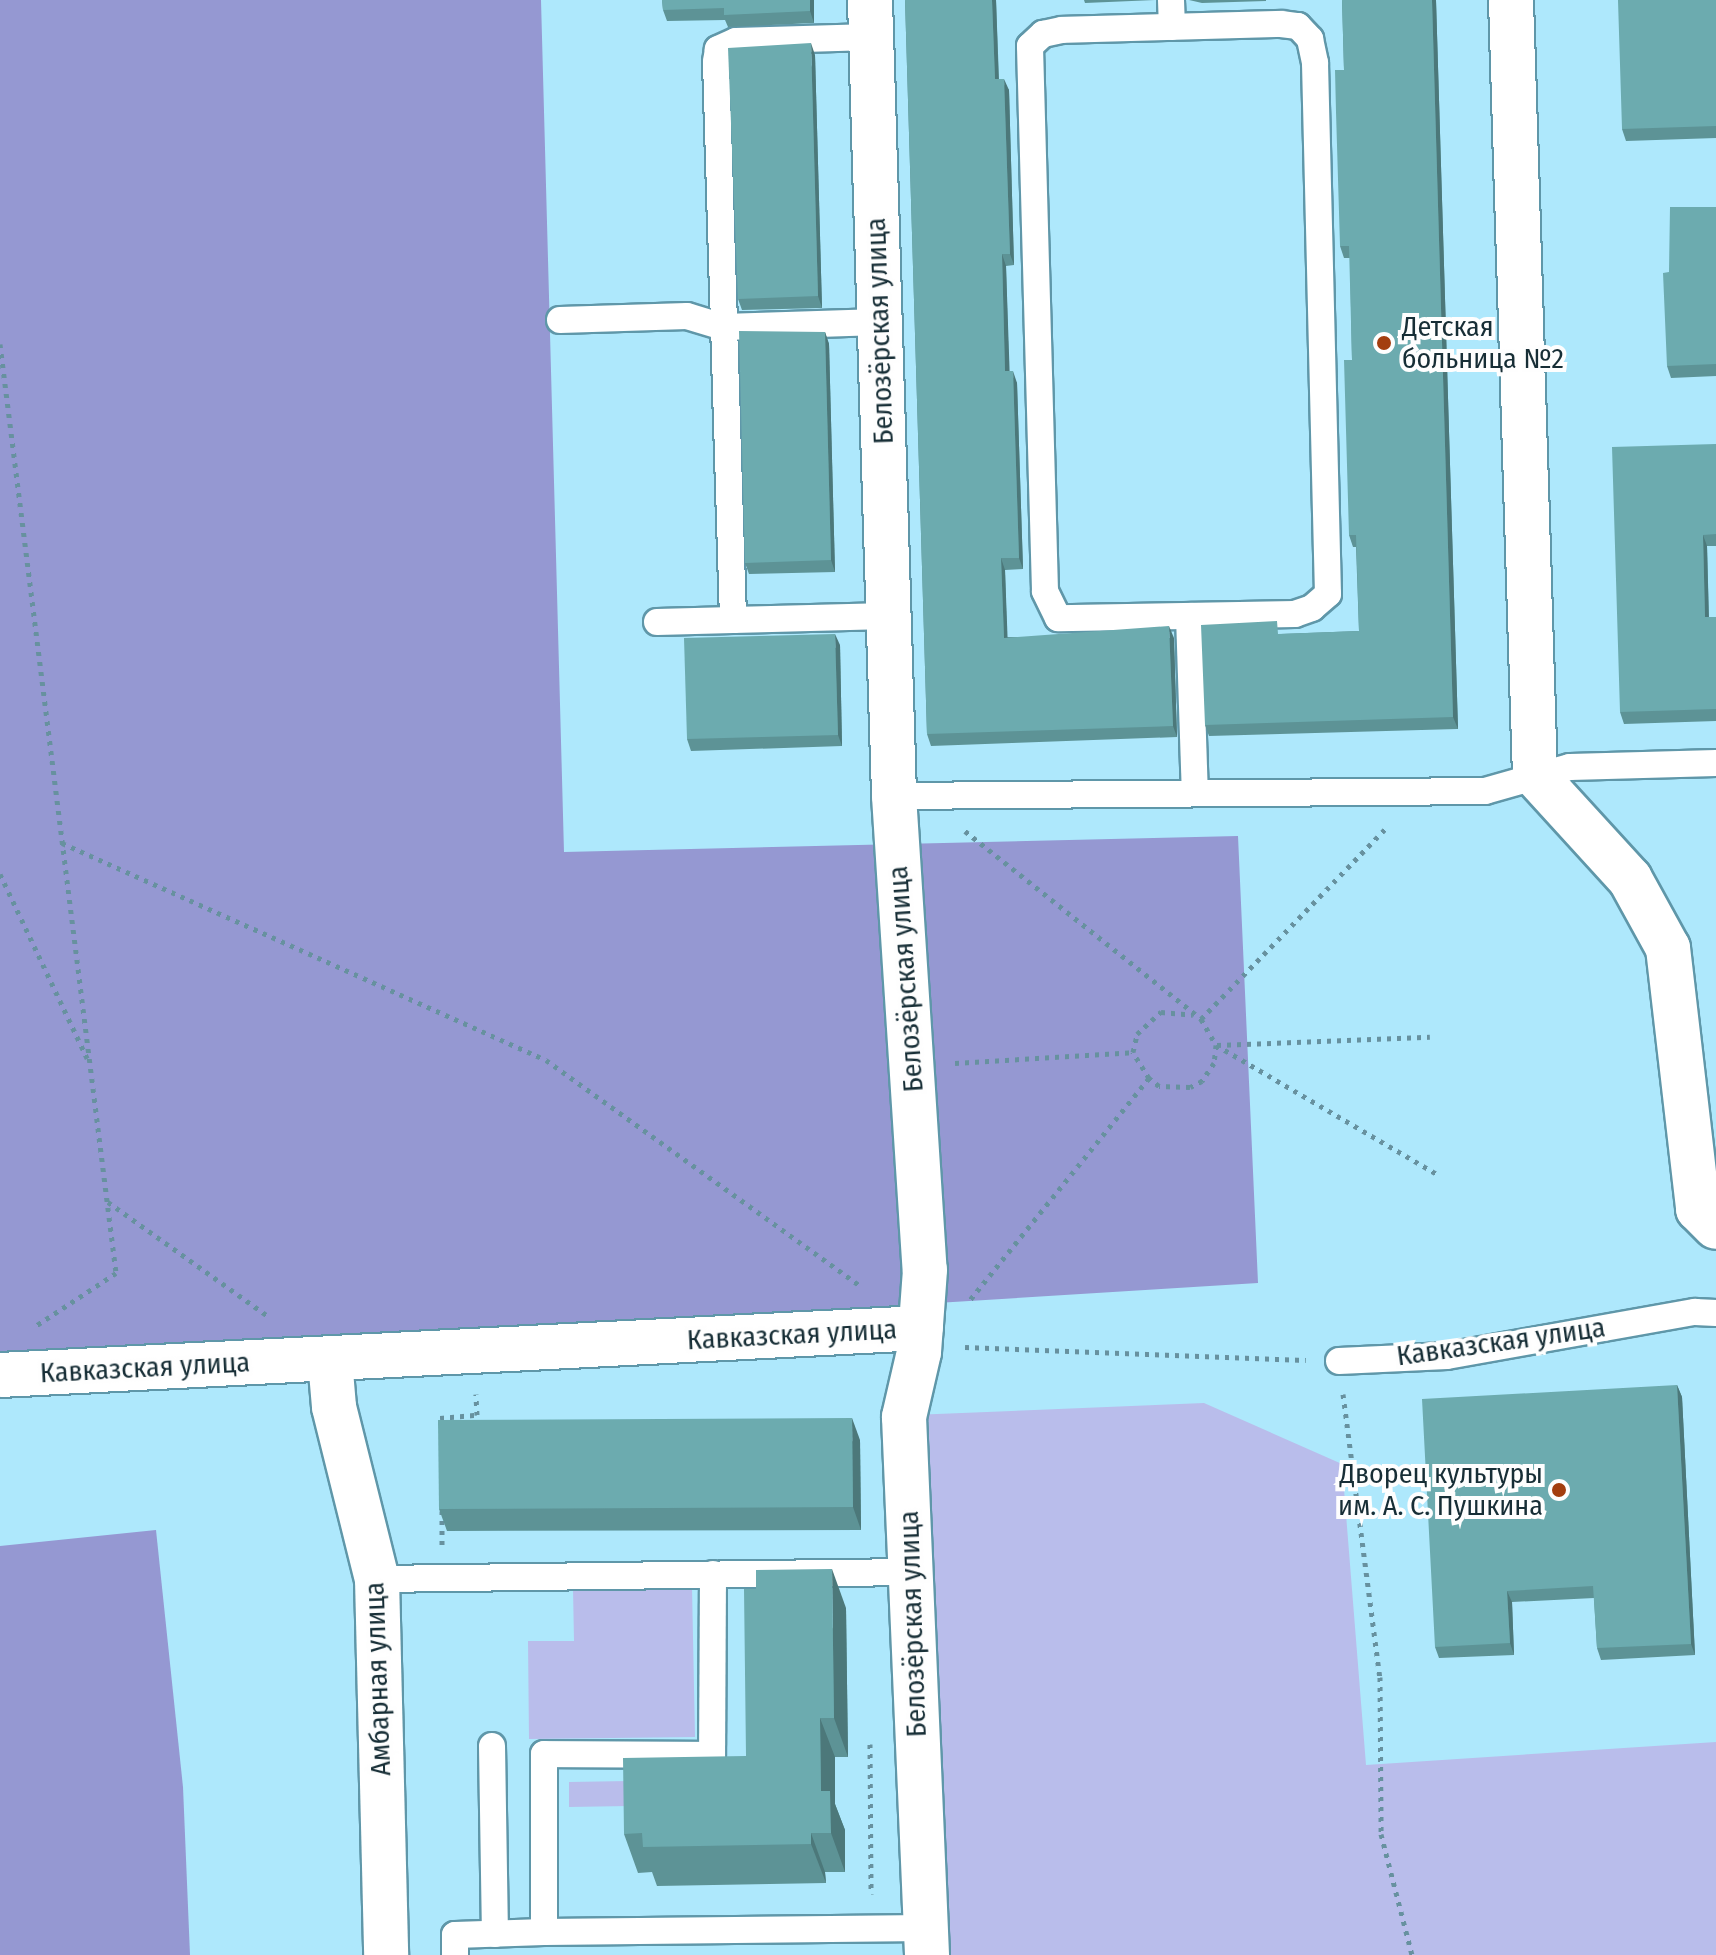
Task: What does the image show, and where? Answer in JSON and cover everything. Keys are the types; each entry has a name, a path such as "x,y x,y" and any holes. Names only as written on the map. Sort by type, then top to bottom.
{"street":[{"path":"1511,0 1535,775 1630,879 1668,948 1698,1209 1716,1227"},
{"name":"Белозёрская улица","path":"871,19 888,616 907,796 912,1066 925,1270 921,1328 904,1417 926,1942"},
{"name":"Кавказская улица","path":"0,1375 921,1328"},
{"name":"Амбарная улица","path":"330,1360 334,1407 377,1579 386,1955"}],"lane":[{"path":"1171,0 1172,27"},
{"path":"733,620 718,49 736,41 871,19"},
{"path":"1298,26 1310,39 1315,63 1328,594 1312,608 1295,614 1189,616 1058,618 1049,606 1045,575 1030,46 1043,34 1062,30 1298,26"},
{"path":"560,320 687,316 724,327 880,322"},
{"path":"657,622 888,616"},
{"path":"1189,616 1195,793"},
{"path":"907,796 1485,791 1570,767 1716,763"},
{"name":"Кавказская улица","path":"1339,1361 1447,1356 1695,1312 1716,1313"},
{"path":"377,1579 910,1572"},
{"path":"544,1932 544,1754 712,1755 713,1574"},
{"path":"492,1746 495,1934"},
{"path":"455,1955 455,1935 544,1932 667,1943 926,1942"}],"path":[{"path":"0,344 116,1273 26,1333"},
{"path":"1201,1019 1420,792"},
{"path":"907,796 1201,1019 1216,1045 1437,1174"},
{"path":"62,843 546,1060 921,1328"},
{"path":"0,874 90,1063"},
{"path":"1201,1019 1174,1009 1161,1012 1137,1034 1133,1052 1149,1078 1159,1086 1190,1087 1202,1081 1214,1063 1216,1045"},
{"path":"1216,1045 1430,1037"},
{"path":"912,1066 1133,1052"},
{"path":"963,1309 1149,1078"},
{"path":"107,1201 330,1360"},
{"name":"Кавказская улица","path":"921,1328 933,1346 1339,1361"},
{"path":"1339,1361 1380,1677 1381,1834 1412,1955"},
{"path":"441,1433 440,1418 477,1415 476,1393"},
{"path":"441,1494 442,1555"},
{"path":"870,1741 871,1910"}],"shaded area":[{"path":"0,0 541,0 564,852 1238,836 1258,1283 0,1361"},
{"path":"1204,1403 1342,1464 1366,1765 1716,1742 1716,1955 940,1955 912,1415"},
{"path":"156,1530 183,1787 190,1955 0,1955 0,1546"},
{"path":"692,1587 695,1737 529,1739 528,1641 574,1641 573,1589"},
{"path":"629,1781 629,1806 569,1807 569,1782"}],"building":[{"path":"662,0 810,0 810,11 724,15 724,8 663,10"},
{"path":"905,0 992,0 995,79 1004,79 1010,254 1002,254 1005,371 1013,371 1019,558 1001,558 1004,638 1169,626 1173,726 927,734"},
{"path":"1342,0 1432,0 1453,717 1205,725 1201,625 1277,621 1278,634 1359,631 1356,535 1349,535 1344,360 1352,360 1349,246 1340,246 1336,112 1335,70 1344,70"},
{"path":"1618,0 1716,0 1716,126 1622,129"},
{"path":"811,43 818,296 738,299 728,48"},
{"path":"1670,207 1716,207 1716,364 1667,366 1663,273 1669,272"},
{"path":"739,331 825,332 831,560 745,563"},
{"path":"1716,444 1716,534 1703,535 1705,617 1716,617 1716,709 1620,712 1612,447"},
{"path":"835,634 838,735 687,739 684,638"},
{"name":"Дворец культуры им. А. С. Пушкина","path":"1677,1385 1691,1644 1597,1648 1593,1586 1507,1591 1510,1643 1435,1647 1422,1399"},
{"path":"852,1418 853,1507 439,1509 438,1420"},
{"path":"832,1569 834,1718 820,1718 821,1791 830,1791 831,1833 811,1833 811,1844 643,1847 642,1833 624,1834 623,1758 746,1756 744,1589 756,1589 756,1570"}],"place":[{"name":"Детская больница №2","path":"1384,343"},
{"name":"Дворец культуры им. А. С. Пушкина","path":"1559,1490"}]}
